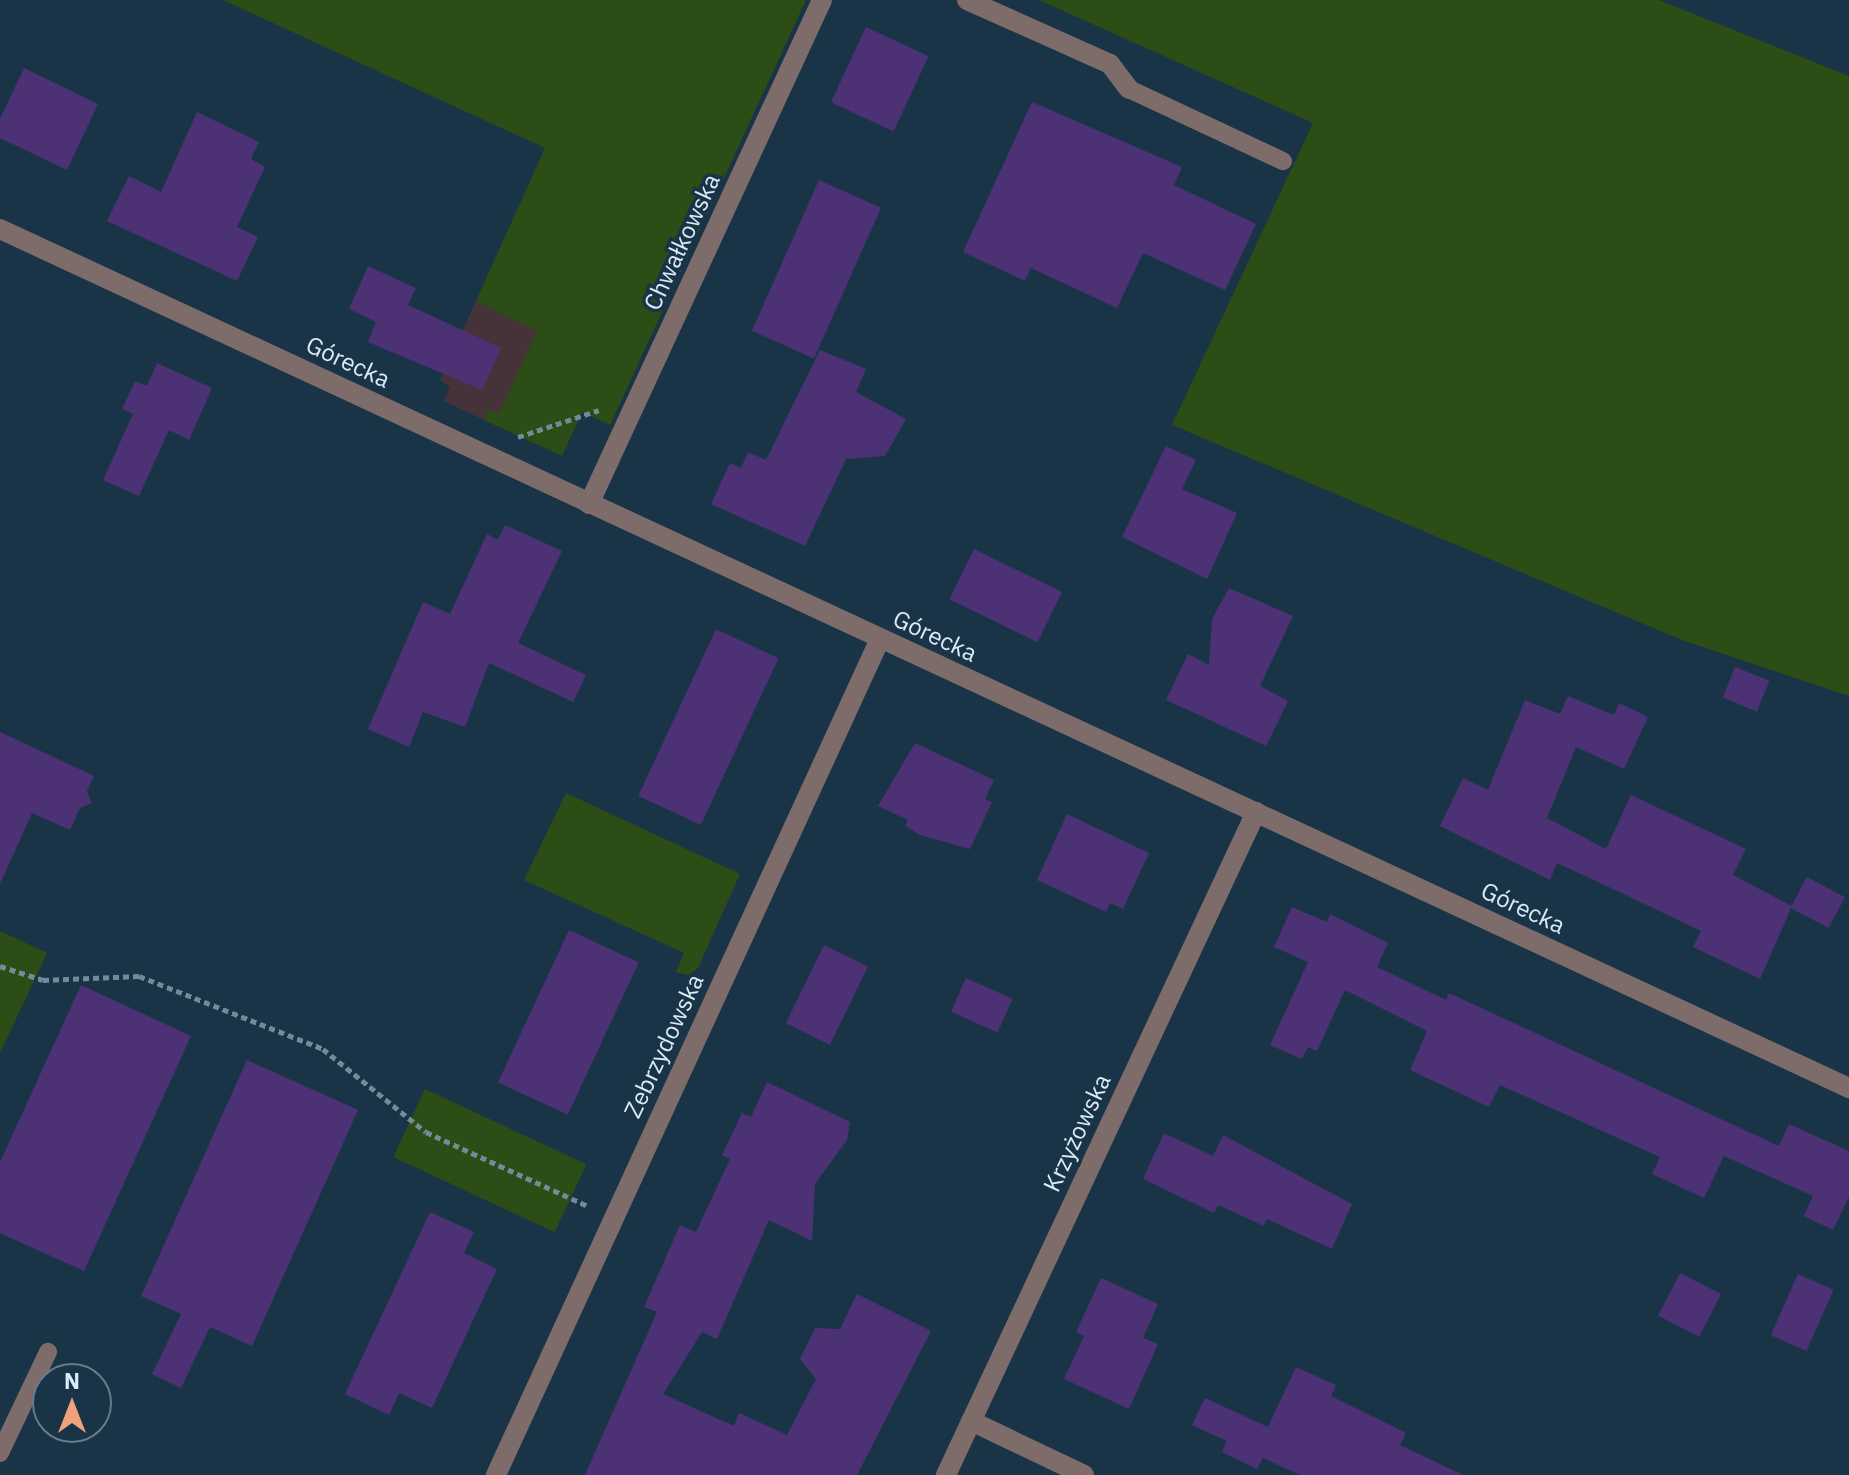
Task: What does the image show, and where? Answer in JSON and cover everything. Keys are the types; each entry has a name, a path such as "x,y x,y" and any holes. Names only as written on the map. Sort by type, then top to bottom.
{"street":[{"name":"Chwałkowska","path":"589,504 822,0"},
{"path":"967,0 1110,64 1129,89"},
{"name":"Górecka","path":"0,229 1849,1088"},
{"name":"Zebrzydowska","path":"496,1475 880,639"},
{"name":"Krzyżowska","path":"946,1475 1256,812"},
{"path":"971,1421 1084,1475"}],"lane":[{"path":"1129,89 1283,161"},
{"path":"0,1453 48,1352"}],"path":[{"path":"505,440 565,425 644,389"},
{"path":"0,966 43,980 139,976 323,1049 426,1132 614,1217"}],"shaded area":[{"path":"476,301 538,331 499,415 488,410 484,420 444,401 450,387 440,380"}],"green space":[{"path":"223,0 806,0 610,425 582,412 562,456 484,420 488,409 499,414 537,331 476,301 545,148"},
{"path":"1039,0 1659,0 1849,76 1849,696 1682,640 1172,425 1313,123"},
{"path":"566,793 740,874 698,968 689,975 676,972 684,953 524,880"},
{"path":"0,931 47,953 0,1053"},
{"path":"425,1089 586,1164 555,1232 393,1157"}],"building":[{"path":"866,27 929,56 893,131 831,102"},
{"path":"24,68 98,104 67,170 0,138 0,119"},
{"path":"1032,102 1182,167 1174,185 1256,224 1225,290 1143,253 1117,308 1031,268 1025,281 963,252"},
{"path":"197,112 259,142 251,159 265,167 237,227 258,237 237,281 107,221 129,176 161,192"},
{"path":"819,180 881,208 814,358 752,331"},
{"path":"368,266 416,288 408,305 501,348 482,390 368,342 376,322 349,309"},
{"path":"820,350 866,369 856,392 906,419 885,456 846,459 805,546 711,504 730,463 741,468 748,452 766,460"},
{"path":"157,363 212,388 189,440 169,430 139,496 103,480 133,414 122,409 135,381 147,386"},
{"path":"1166,446 1196,460 1182,489 1237,513 1207,579 1122,537"},
{"path":"505,525 562,551 518,643 586,675 573,702 489,663 465,727 423,712 409,747 368,729 423,602 450,614 487,534 498,540"},
{"path":"974,549 1062,592 1038,642 949,599"},
{"path":"1229,588 1293,616 1260,686 1288,701 1266,746 1166,700 1188,654 1209,665 1212,619"},
{"path":"716,629 779,658 701,825 638,796"},
{"path":"1735,667 1769,681 1757,711 1723,698"},
{"path":"1568,696 1614,715 1619,703 1648,717 1624,769 1576,747 1547,818 1606,849 1631,795 1746,849 1733,875 1792,906 1760,979 1693,947 1701,931 1630,897 1557,863 1550,880 1440,826 1463,778 1488,790 1525,700 1560,714"},
{"path":"0,732 94,776 87,791 92,803 80,808 70,830 32,813 0,884"},
{"path":"915,743 994,780 985,799 992,802 970,849 920,835 905,826 908,820 878,806"},
{"path":"1067,814 1149,853 1123,909 1110,903 1106,912 1037,880"},
{"path":"1807,877 1845,897 1829,928 1791,908"},
{"path":"1292,907 1327,922 1330,914 1388,943 1377,967 1446,1000 1449,993 1779,1146 1789,1124 1849,1151 1849,1197 1833,1230 1804,1216 1813,1196 1724,1156 1704,1198 1652,1174 1660,1157 1500,1085 1489,1107 1410,1070 1427,1031 1345,990 1317,1051 1308,1047 1302,1059 1270,1045 1308,962 1274,947"},
{"path":"569,930 639,963 568,1115 498,1082"},
{"path":"824,945 868,966 830,1045 786,1023"},
{"path":"966,978 1013,999 998,1033 951,1012"},
{"path":"81,985 191,1036 84,1271 0,1233 0,1162"},
{"path":"247,1060 358,1110 252,1346 210,1327 181,1388 152,1374 181,1314 141,1296"},
{"path":"767,1082 850,1122 847,1140 815,1184 812,1241 769,1220 717,1339 702,1332 663,1394 734,1426 739,1413 787,1435 816,1379 800,1359 815,1328 840,1329 857,1294 931,1331 857,1475 585,1475 657,1312 644,1307 680,1225 696,1232 730,1159 722,1155 742,1113 751,1117"},
{"path":"1164,1133 1213,1156 1223,1135 1352,1204 1332,1249 1267,1219 1264,1226 1218,1205 1214,1213 1143,1179"},
{"path":"430,1212 474,1232 464,1253 497,1269 432,1408 399,1393 389,1415 345,1394"},
{"path":"1680,1273 1721,1294 1699,1337 1658,1316"},
{"path":"1798,1274 1834,1290 1806,1351 1771,1335"},
{"path":"1101,1278 1158,1304 1143,1338 1158,1344 1129,1409 1064,1379 1084,1336 1076,1332"},
{"path":"1296,1367 1336,1385 1331,1396 1406,1433 1400,1445 1463,1475 1300,1475 1263,1458 1257,1469 1222,1452 1227,1441 1192,1425 1205,1398 1268,1427"}]}
